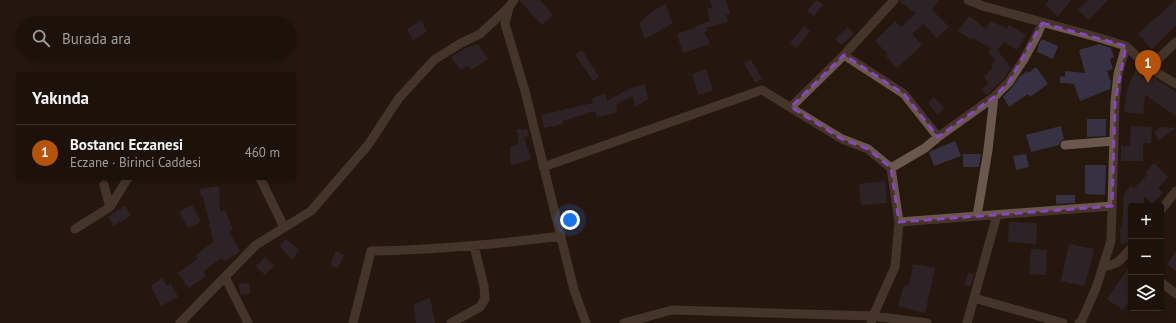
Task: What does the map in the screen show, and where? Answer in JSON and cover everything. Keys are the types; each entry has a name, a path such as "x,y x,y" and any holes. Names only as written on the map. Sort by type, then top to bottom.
{"street":[{"path":"791,108 894,0"},
{"path":"968,0 983,6 1126,46 1149,68 1176,84"},
{"path":"512,3 505,24 525,91 574,290 586,323"},
{"path":"180,323 256,245 311,210 368,145 399,98 434,60 461,43 480,34 512,3"},
{"path":"891,168 926,148 938,137 994,97 1009,82 1024,59 1038,33 1042,22"},
{"path":"1149,68 1176,42"},
{"path":"1079,323 1082,320 1096,288 1111,241 1115,102 1118,74 1126,46"},
{"path":"844,54 904,94 938,137"},
{"path":"543,167 762,90 842,139 868,149 891,168 899,222 895,266 872,319"},
{"path":"977,216 988,150 994,97"},
{"path":"1065,145 1114,141"},
{"path":"75,229 110,207 127,180"},
{"path":"261,180 284,227"},
{"path":"104,185 110,207"},
{"path":"1164,206 1176,191"},
{"path":"899,222 1112,206"},
{"path":"968,323 997,215"},
{"path":"353,323 371,251 474,246 561,236"},
{"path":"451,323 480,307 485,299 484,286 474,246"},
{"path":"1103,267 1114,265 1128,254"},
{"path":"226,277 248,323"},
{"path":"1164,284 1176,294"},
{"path":"974,298 1063,323"},
{"path":"624,323 672,310 927,323"}],"highlighted area":[{"path":"1042,23 1126,46 1115,102 1112,206 899,222 891,168 868,149 842,139 791,107 844,55 904,94 938,137 994,97 1009,82"}],"building":[{"path":"520,0 540,0 553,15 542,25"},
{"path":"710,0 726,0 730,14 726,15 728,22 706,28 707,31 704,32 710,44 683,53 677,34 696,28 695,26 710,21 707,9 712,7"},
{"path":"816,0 823,4 814,16 807,11"},
{"path":"900,0 939,0 932,10 949,27 937,38 923,24 912,34 922,45 897,68 886,56 888,54 875,41 895,21 901,27 916,13 900,2"},
{"path":"1049,0 1071,0 1058,16 1045,5"},
{"path":"1088,0 1108,0 1089,20 1078,10"},
{"path":"1176,0 1176,25 1152,49 1138,34"},
{"path":"665,4 673,23 645,39 639,23 652,12"},
{"path":"969,16 986,29 991,21 1007,29 1009,25 1026,35 1017,50 1004,42 997,50 1011,68 1004,78 987,95 982,90 989,83 984,77 993,68 991,65 996,60 988,52 991,48 972,38 971,40 958,31"},
{"path":"421,20 427,31 413,40 407,29"},
{"path":"804,26 810,31 796,48 790,43"},
{"path":"848,27 854,34 841,45 835,39"},
{"path":"1042,39 1058,46 1053,59 1037,52"},
{"path":"478,44 488,59 471,70 468,65 461,70 451,57 466,48"},
{"path":"1099,44 1111,48 1114,57 1110,59 1113,69 1107,71 1111,82 1110,89 1080,101 1074,84 1060,83 1060,76 1065,77 1065,71 1085,73 1079,50"},
{"path":"582,50 599,77 593,81 575,54"},
{"path":"751,60 762,79 755,83 744,63"},
{"path":"1036,67 1048,84 1030,97 1028,94 1009,107 1003,97 1020,76 1027,71 1028,73"},
{"path":"1136,68 1176,92 1176,116 1145,95 1143,114 1124,112 1127,90"},
{"path":"706,69 713,90 698,95 692,74"},
{"path":"645,84 648,99 635,107 633,96 616,104 617,113 597,117 595,111 562,121 563,124 544,128 541,115 593,103 592,98 605,94 607,101 631,88"},
{"path":"934,97 944,108 937,114 928,103"},
{"path":"1087,119 1106,119 1106,136 1087,137"},
{"path":"1061,126 1064,139 1059,145 1031,152 1026,135"},
{"path":"1131,126 1152,127 1151,143 1143,143 1143,161 1121,161 1121,146 1130,146"},
{"path":"1161,127 1176,128 1159,140 1154,132"},
{"path":"517,129 521,129 521,131 527,129 529,136 524,137 531,159 511,166 510,147 519,144"},
{"path":"955,141 961,156 934,166 929,152"},
{"path":"963,154 981,154 979,167 963,167"},
{"path":"1026,154 1029,167 1016,170 1013,156"},
{"path":"1154,163 1168,177 1158,188 1163,193 1153,203 1151,203 1144,196 1144,203 1128,203 1128,243 1121,244 1120,229 1122,229 1124,194 1131,186 1134,188 1148,174 1146,172"},
{"path":"1085,165 1106,165 1105,195 1085,194"},
{"path":"885,181 887,203 861,205 859,184"},
{"path":"219,186 220,212 225,210 233,230 229,231 240,252 224,261 221,258 203,272 206,276 189,288 178,273 198,259 195,256 212,243 214,244 200,189"},
{"path":"1056,195 1075,195 1075,203 1056,204"},
{"path":"192,205 201,222 188,228 179,212"},
{"path":"125,206 131,215 114,226 108,217"},
{"path":"1009,222 1037,223 1036,244 1008,242"},
{"path":"286,239 299,250 292,260 280,246"},
{"path":"1069,244 1094,249 1085,286 1061,281"},
{"path":"1031,249 1047,250 1046,275 1029,274"},
{"path":"336,251 344,255 338,268 330,265"},
{"path":"1176,251 1176,271 1167,265"},
{"path":"265,257 274,266 265,275 256,266"},
{"path":"913,264 935,268 925,313 898,306 904,285 909,286"},
{"path":"1128,268 1128,302 1123,310 1107,299"},
{"path":"968,273 974,274 971,286 965,286"},
{"path":"162,278 166,286 171,284 178,297 161,306 151,286"},
{"path":"249,283 250,294 240,294 239,284"},
{"path":"430,298 435,323 416,323 414,304"}],"place":[{"name":"Bostancı Eczanesi","path":"1148,83"}]}
